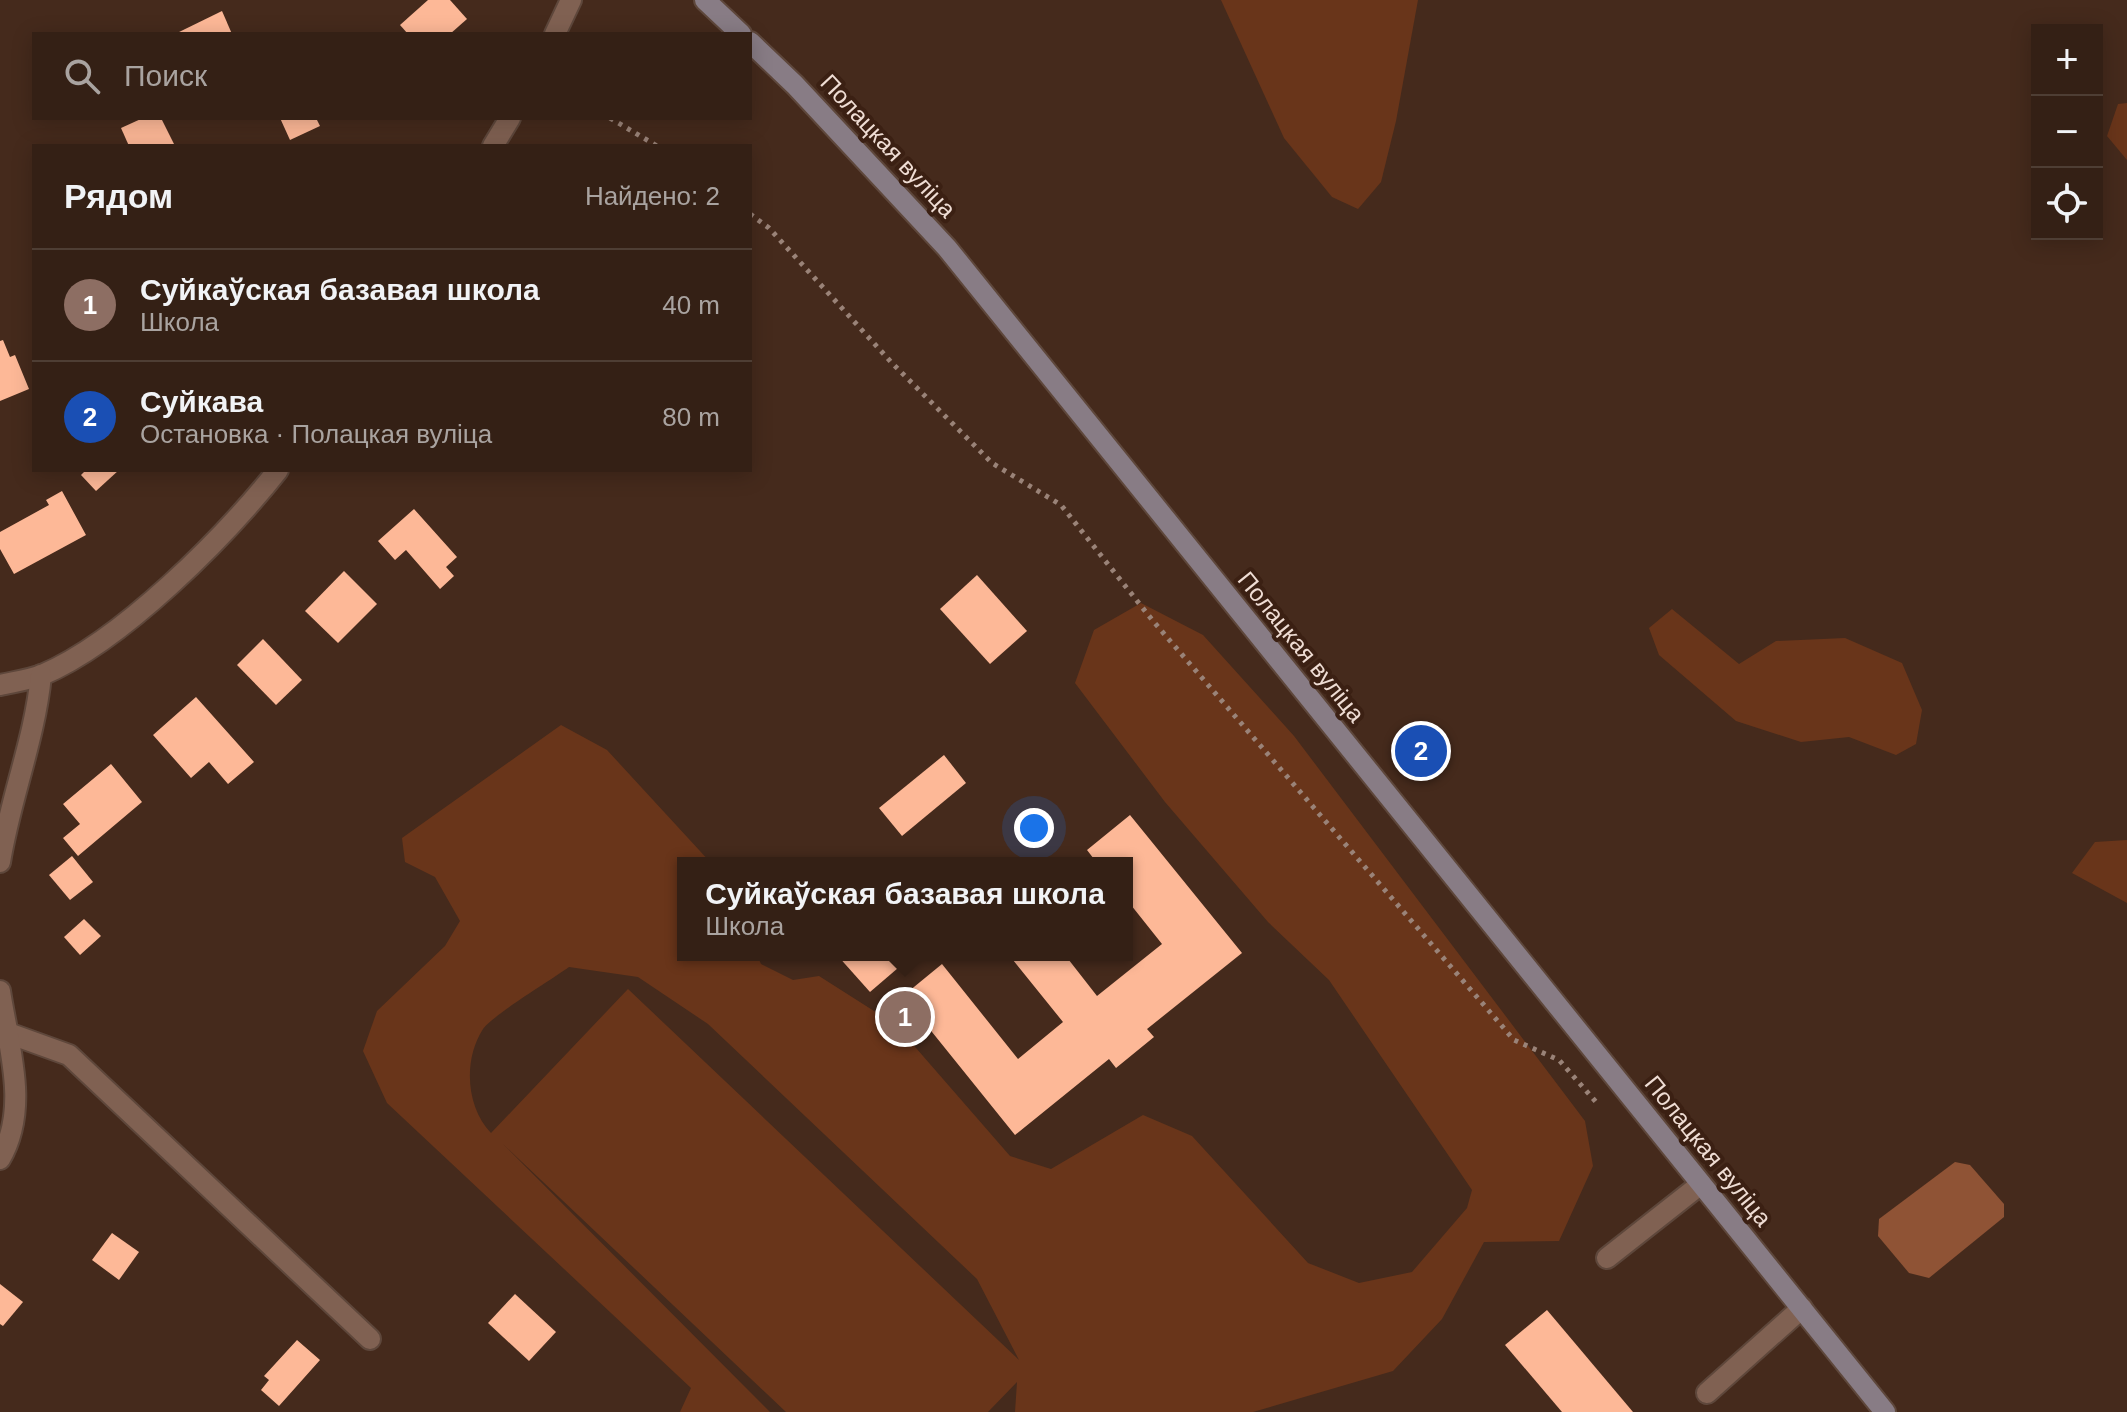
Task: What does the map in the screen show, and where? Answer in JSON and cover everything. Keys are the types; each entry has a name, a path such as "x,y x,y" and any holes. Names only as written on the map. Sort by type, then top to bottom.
{"main road":[{"path":"705,0 739,32"},
{"name":"Полацкая вуліца","path":"752,44 795,85 947,248 1885,1412"}],"street":[{"path":"556,32 571,0"},
{"path":"494,144 509,120"},
{"path":"0,685 41,675 112,634 239,519 276,472"},
{"path":"0,862 7,817 36,722 41,675"},
{"path":"0,991 17,1099 6,1149 0,1159"},
{"path":"8,1033 69,1055 370,1339"},
{"path":"1607,1258 1701,1184"},
{"path":"1707,1393 1802,1308"}],"path":[{"path":"613,120 654,144"},
{"path":"752,215 769,228 891,362 992,463 1061,505 1153,621 1514,1040 1559,1060 1600,1107"}],"shaded area":[{"path":"1221,0 1418,0 1396,121 1381,182 1358,209 1332,197 1284,138"},
{"path":"2127,103 2127,160 2107,136 2118,104"},
{"path":"1141,603 1203,635 1294,736 1585,1121 1593,1166 1559,1241 1484,1242 1442,1319 1393,1371 1253,1412 1015,1412 1017,1382 988,1412 786,1412 503,1144 770,1412 680,1412 691,1388 387,1103 363,1051 377,1011 445,946 460,921 435,877 405,862 402,838 561,725 607,750 705,857 677,857 677,961 760,961 793,980 819,976 896,1025 1010,1156 1051,1169 1143,1115 1192,1136 1308,1263 1359,1283 1412,1272 1467,1208 1472,1190 1329,980 1268,922 1165,802 1075,683 1094,630","holes":["569,967 638,977 708,1024 977,1279 1019,1360 628,989 491,1133 476,1110 470,1069 472,1055 483,1029"]},
{"path":"1672,609 1739,664 1776,641 1845,638 1902,663 1922,710 1916,744 1896,755 1849,737 1801,742 1736,721 1659,655 1649,628"},
{"path":"2127,840 2127,903 2072,873 2095,842"},
{"path":"1955,1162 1970,1165 2004,1204 2004,1217 1929,1278 1909,1273 1878,1236 1879,1219"}],"building":[{"path":"428,0 450,0 467,19 452,32 406,32 400,25"},
{"path":"222,11 231,32 179,32"},
{"path":"139,120 162,120 174,144 128,144 121,128"},
{"path":"281,120 317,120 320,126 290,140"},
{"path":"3,340 10,357 15,355 29,389 0,401 0,341"},
{"path":"84,472 117,472 96,491 81,475"},
{"path":"62,491 86,535 14,574 0,549 0,532 49,505 46,500"},
{"path":"414,509 457,557 446,567 454,576 440,589 406,550 395,560 378,541"},
{"path":"344,571 377,604 338,643 305,611"},
{"path":"977,575 1027,631 990,664 940,609"},
{"path":"263,639 302,680 276,705 237,665"},
{"path":"196,697 254,762 228,784 209,762 191,778 153,735"},
{"path":"944,755 966,783 902,836 879,808"},
{"path":"111,764 142,802 78,856 63,838 80,824 63,804"},
{"path":"1130,815 1242,953 1147,1029 1154,1037 1116,1068 1109,1059 1015,1135 903,996 942,964 1018,1059 1063,1022 1014,961 1070,961 1097,996 1162,944 1133,908 1133,857 1092,857 1087,850"},
{"path":"72,856 93,882 70,900 49,875"},
{"path":"84,919 101,936 80,955 64,937"},
{"path":"842,961 904,961 905,962 870,992"},
{"path":"112,1233 139,1252 119,1280 92,1260"},
{"path":"0,1284 23,1302 3,1326 0,1324"},
{"path":"515,1294 556,1332 529,1361 488,1323"},
{"path":"1547,1310 1633,1412 1562,1412 1505,1345"},
{"path":"297,1340 320,1360 279,1406 261,1390 269,1380 264,1376"}],"place":[{"name":"Суйкава","path":"1421,751"},
{"name":"Суйкаўская базавая школа","path":"905,1017"}]}
